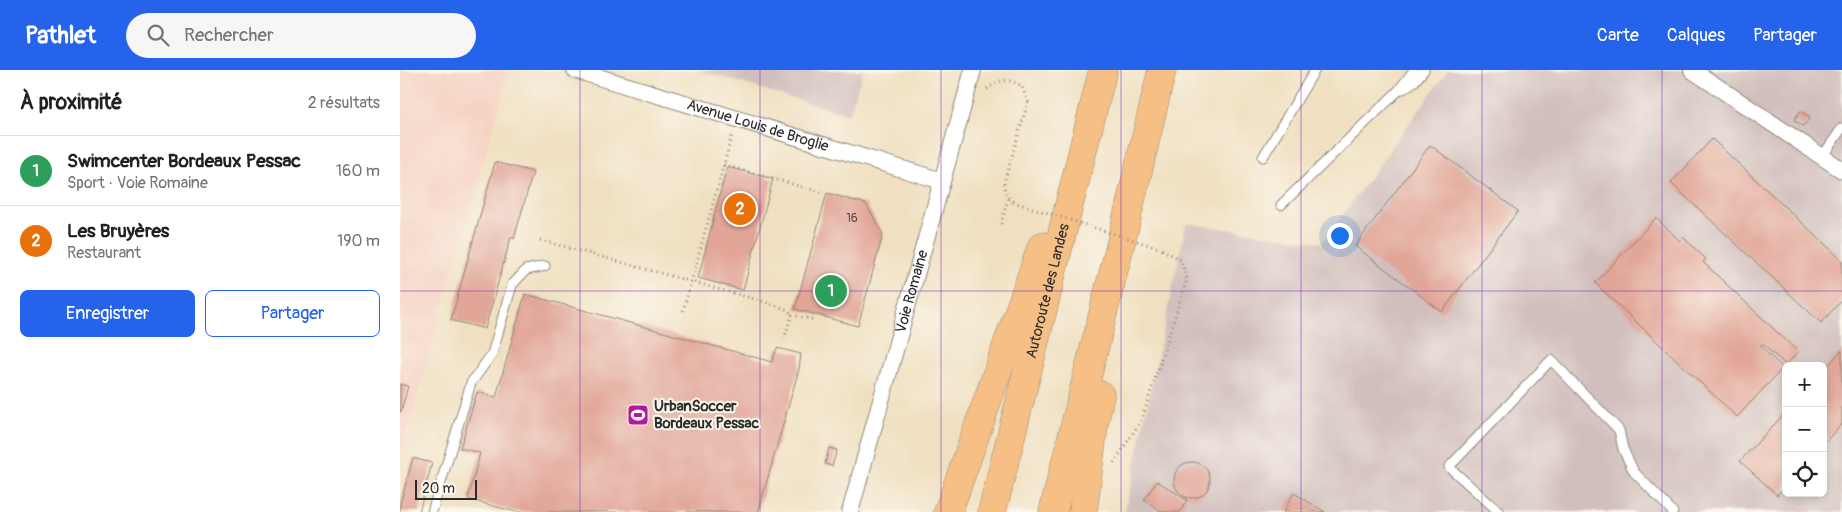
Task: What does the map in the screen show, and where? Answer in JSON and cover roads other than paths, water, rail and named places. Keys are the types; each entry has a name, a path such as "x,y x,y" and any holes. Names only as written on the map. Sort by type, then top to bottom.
{"highway":[{"path":"1053,512 1162,70"},
{"path":"948,512 1102,76"},
{"name":"Autoroute des Landes","path":"992,512 1102,76"},
{"path":"1083,512 1094,426 1125,272 1124,230"}],"street":[{"name":"Avenue Louis de Broglie","path":"575,70 942,181"},
{"name":"Voie Romaine","path":"850,512 973,70"},
{"path":"1692,70 1842,170"}],"lane":[{"path":"1263,157 1315,70"},
{"path":"1282,205 1398,91 1414,70"},
{"path":"1398,91 1415,81 1424,70"},
{"path":"1822,157 1842,128"},
{"path":"432,512 471,383 492,354 512,285 526,270 545,266"},
{"path":"1499,512 1449,467 1552,360 1619,430 1623,450 1634,472 1673,512"}],"place":[{"name":"Les Bruyères","path":"740,209"},
{"name":"Swimcenter Bordeaux Pessac","path":"831,291"},
{"name":"UrbanSoccer Bordeaux Pessac","path":"638,415"}]}
